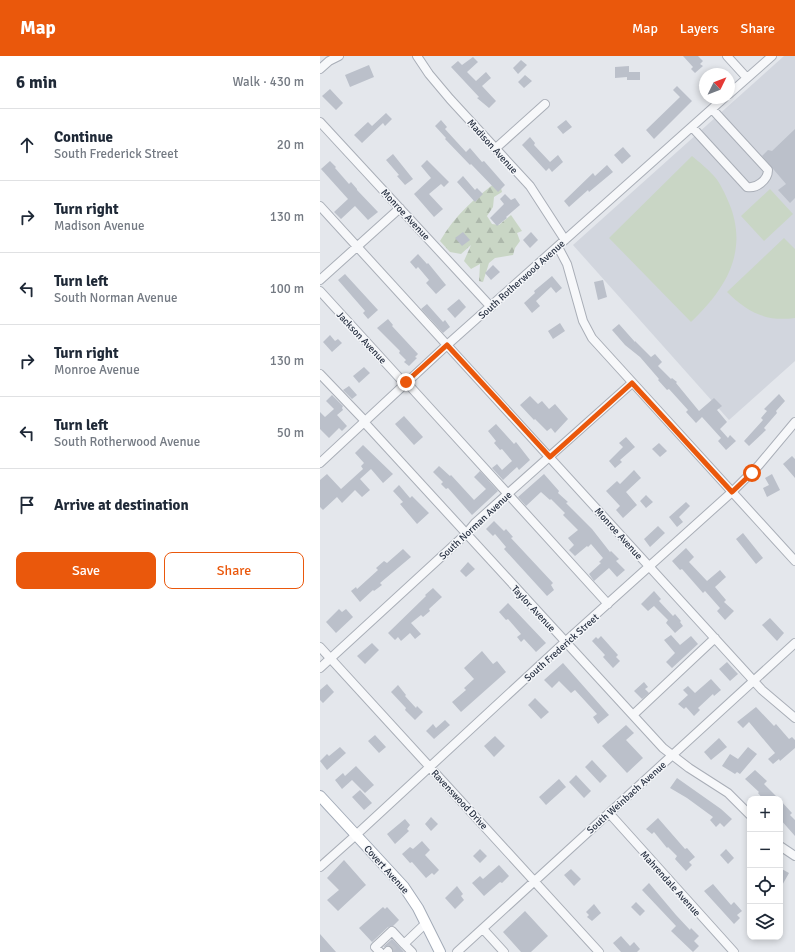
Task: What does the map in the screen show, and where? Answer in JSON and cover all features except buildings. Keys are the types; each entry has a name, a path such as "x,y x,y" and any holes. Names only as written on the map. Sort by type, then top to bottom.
{"main road":[{"name":"Covert Avenue","path":"320,796 404,887 418,908 440,952"}],"street":[{"path":"320,69 339,56"},
{"name":"Madison Avenue","path":"417,56 429,74 450,100 530,186 565,240"},
{"path":"727,56 747,78"},
{"path":"735,89 772,56"},
{"path":"496,148 545,104"},
{"name":"South Rotherwood Avenue","path":"321,460 364,422 405,382 717,104"},
{"path":"692,127 747,186 754,187 759,184 766,177 768,170 712,109"},
{"name":"Monroe Avenue","path":"320,122 491,307"},
{"name":"Monroe Avenue","path":"320,206 715,638 773,700 795,718"},
{"path":"320,280 400,208"},
{"path":"558,247 567,264 578,306 586,329 602,350 795,561"},
{"name":"Jackson Avenue","path":"320,291 608,604"},
{"name":"Taylor Avenue","path":"320,374 663,748 672,756 728,794 747,812"},
{"name":"South Norman Avenue","path":"320,668 466,534 475,523 632,383"},
{"name":"South Frederick Street","path":"320,867 565,642 732,492 759,465 795,422"},
{"path":"633,715 715,638"},
{"name":"South Weinbach Avenue","path":"457,952 795,643"},
{"name":"Ravenswood Drive","path":"320,647 599,952"},
{"name":"Mahrendale Avenue","path":"609,813 734,952"},
{"path":"783,848 795,856"},
{"path":"385,952 376,947 392,931 404,946 426,923"},
{"path":"483,929 504,952"}],"shaded area":[{"path":"784,56 795,56 795,361 729,420 573,245 730,104 735,104 735,100"}],"green space":[{"path":"692,156 712,173 721,186 735,221 736,237 735,253 731,268 724,283 704,309 691,322 609,238"},
{"path":"499,180 502,192 494,197 493,207 487,216 492,224 499,225 511,215 522,231 517,233 520,241 515,248 513,255 495,258 489,263 483,282 479,281 480,264 471,269 464,261 471,245 461,254 450,252 440,241 459,215 482,193"},
{"path":"770,189 793,214 764,241 741,216"},
{"path":"784,238 795,249 795,318 785,319 766,317 742,305 727,292"}],"tunnel":[{"path":"388,951 396,943"}],"route":[{"path":"406,382 447,345 550,457 632,383 732,492 752,473"}]}
